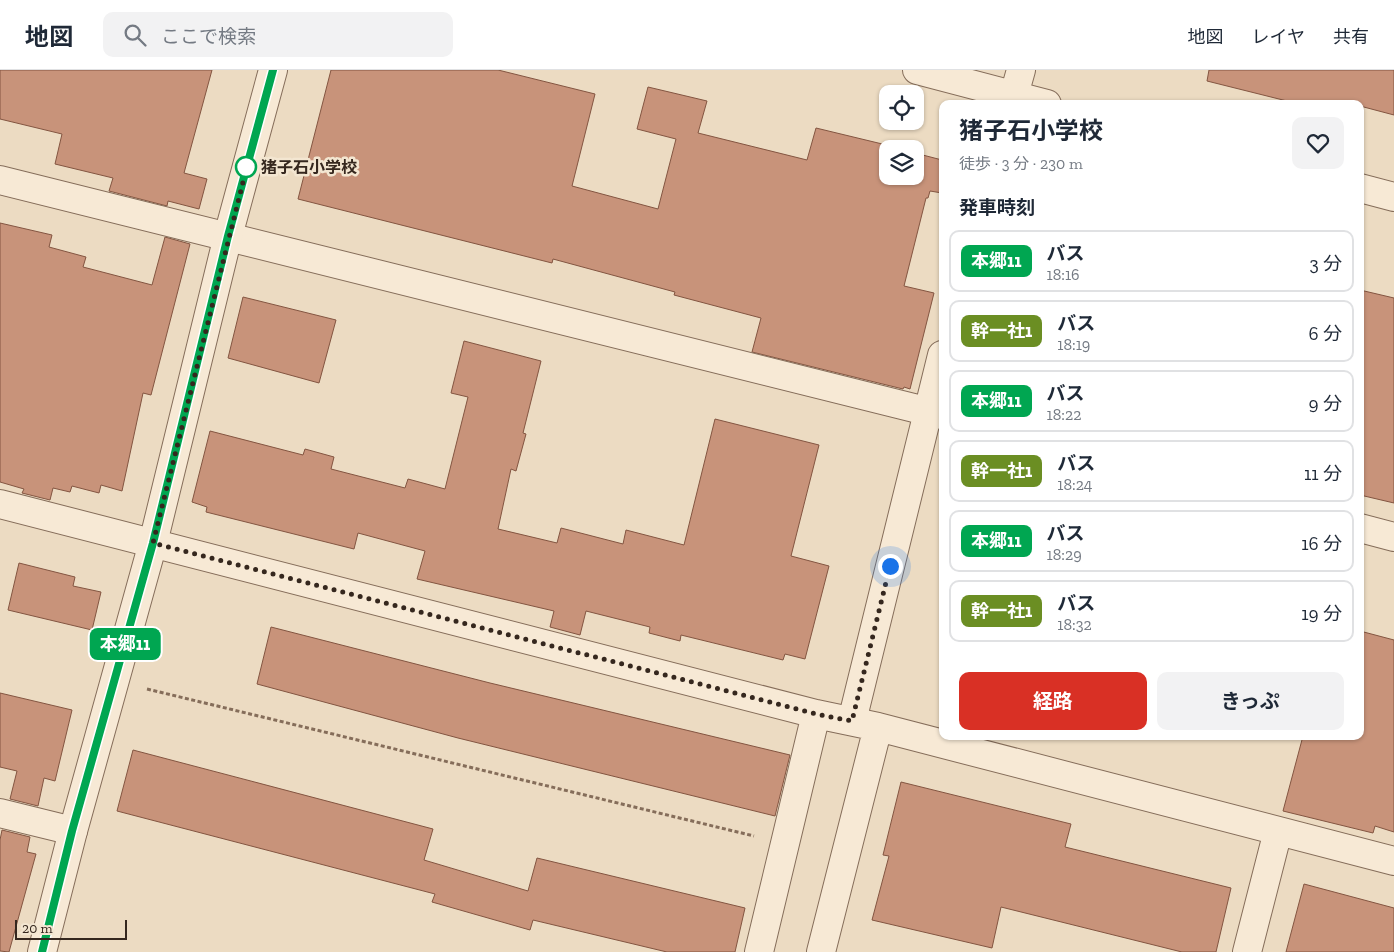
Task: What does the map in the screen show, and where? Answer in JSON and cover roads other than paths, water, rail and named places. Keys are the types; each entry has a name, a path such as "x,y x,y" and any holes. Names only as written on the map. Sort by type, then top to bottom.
{"street":[{"path":"42,952 72,831 153,543 228,236 273,70"},
{"path":"917,70 1011,90 1037,100"},
{"path":"0,180 936,413"},
{"path":"1364,189 1394,197"},
{"path":"822,952 865,724 936,413 939,384"},
{"path":"0,504 1394,861"},
{"path":"1364,529 1394,537"},
{"path":"759,952 816,714"},
{"path":"0,813 72,831"},
{"path":"1247,952 1278,831"}],"place":[{"name":"猪子石小学校","path":"246,167"}]}
